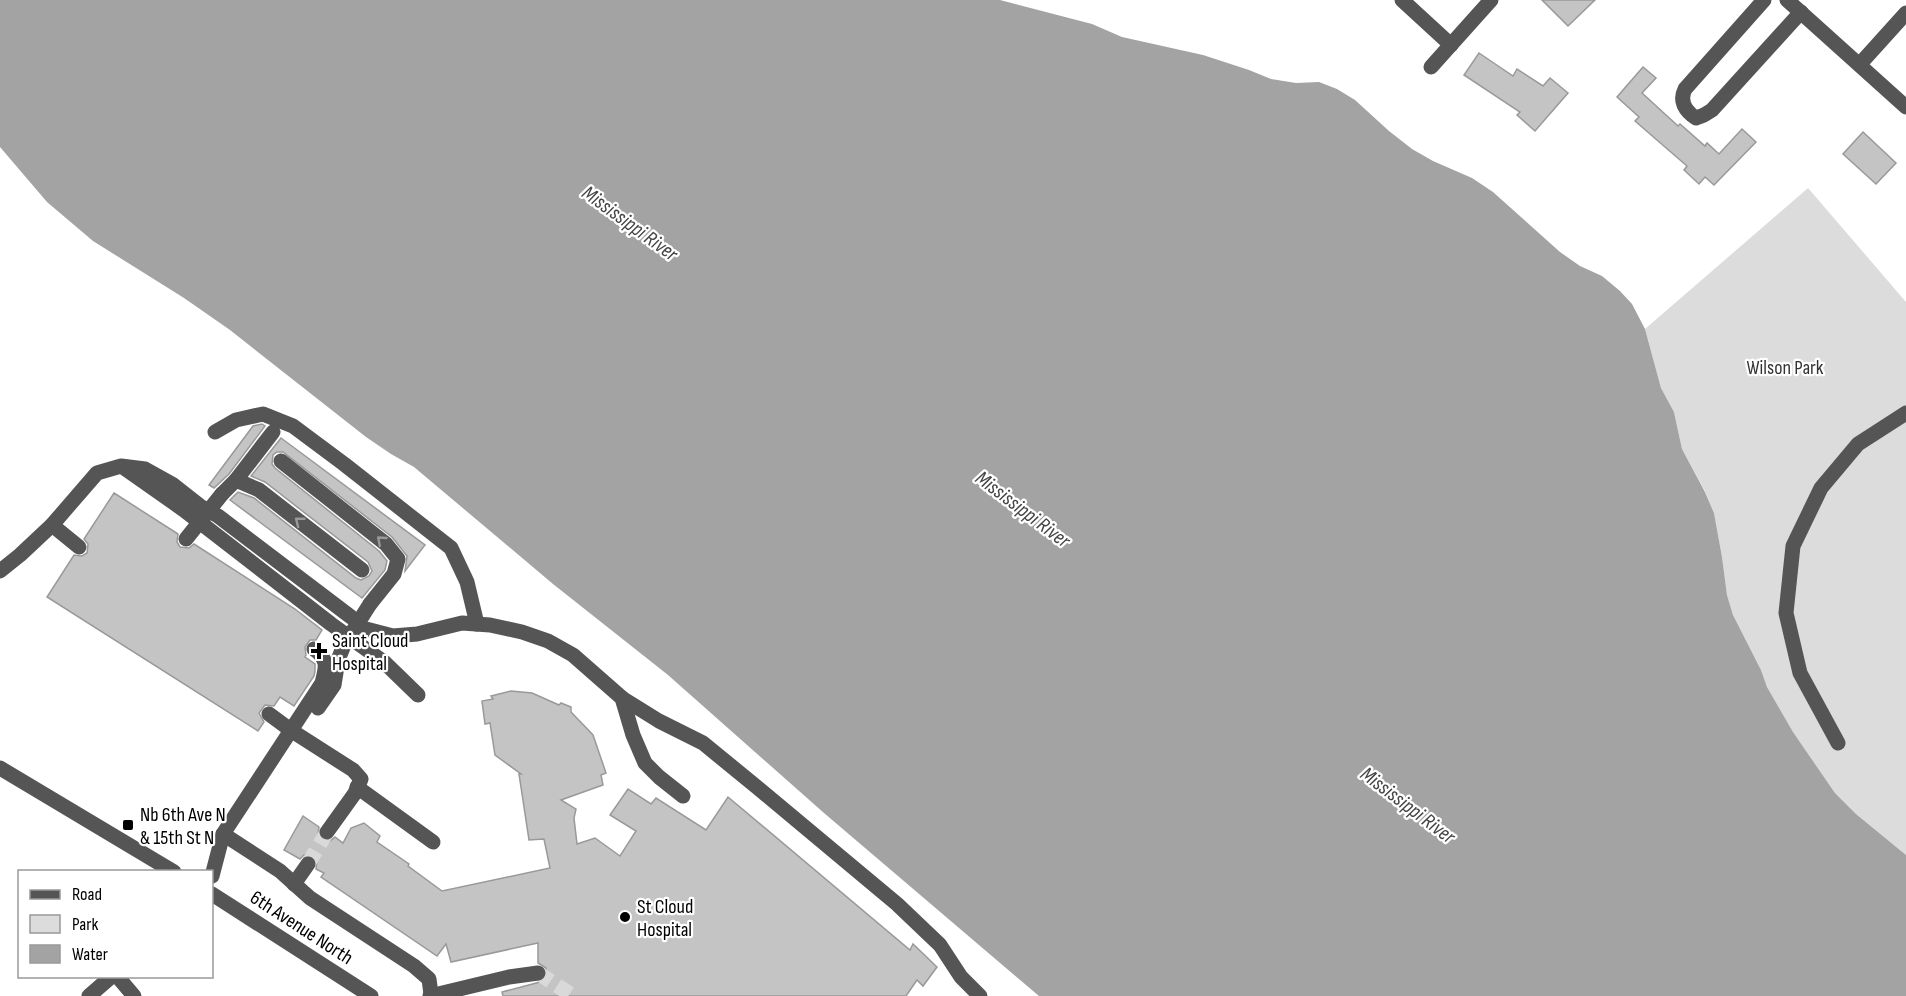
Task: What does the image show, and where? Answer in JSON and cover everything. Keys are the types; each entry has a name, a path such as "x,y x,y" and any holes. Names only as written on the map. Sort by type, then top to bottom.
{"street":[{"path":"1402,0 1451,45"},
{"path":"1431,67 1491,0"},
{"path":"1764,0 1685,88 1682,95 1684,108 1696,118 1712,110 1801,12"},
{"path":"1787,0 1906,107"},
{"path":"1860,64 1906,13"},
{"path":"1838,743 1800,673 1786,613 1793,546 1821,488 1858,444 1906,413"},
{"path":"215,432 236,420 263,414 293,426 336,457 451,548 467,582 477,624"},
{"path":"186,539 273,432"},
{"path":"280,461 386,544 398,559 394,574 370,604 344,645 338,660 334,685 312,716 292,731"},
{"path":"121,465 384,662 418,695"},
{"path":"0,571 52,525 97,473 121,465 145,469 172,484 351,617"},
{"path":"236,480 259,490 362,570"},
{"path":"52,525 80,547"},
{"path":"366,629 393,636 417,634 462,623 490,625 548,641 573,655 622,698 703,743 897,904 940,945 961,977 980,996"},
{"path":"213,872 223,834 322,683 326,667 323,655 314,649"},
{"path":"622,698 633,735 645,763 683,796"},
{"path":"269,714 353,770 361,779 327,832"},
{"path":"0,768 171,870"},
{"path":"357,787 433,842"},
{"path":"223,834 280,871 310,898 414,966 429,979 431,995 509,977 538,973"},
{"path":"294,884 308,864"},
{"name":"6th Avenue North","path":"213,895 370,996"},
{"path":"89,996 110,978"},
{"path":"119,978 134,996"}],"green space":[{"name":"Wilson Park","path":"1808,188 1906,302 1906,855 1856,814 1835,793 1793,732 1767,687 1761,670 1733,615 1727,595 1714,513 1682,449 1674,412 1661,388 1645,329"}],"water":[{"name":"Mississippi River","path":"0,0 1000,0 1092,24 1122,37 1203,55 1271,79 1296,83 1319,82 1337,89 1355,100 1412,149 1472,178 1493,192 1560,252 1580,266 1602,276 1632,304 1645,329 1661,388 1674,412 1682,449 1714,513 1727,595 1733,615 1761,670 1767,687 1793,732 1835,793 1856,814 1906,855 1906,996 1039,996 824,813 668,675 553,584 414,467 366,437 230,330 93,241 47,202 0,147"}],"building":[{"path":"1542,0 1595,0 1568,26"},
{"path":"1479,53 1513,76 1517,69 1543,86 1550,78 1568,93 1535,131 1517,115 1520,112 1464,75"},
{"path":"1643,67 1656,78 1642,93 1678,126 1680,124 1705,146 1707,143 1719,154 1742,129 1756,142 1714,185 1705,177 1699,184 1684,170 1687,166 1635,121 1639,117 1617,97"},
{"path":"1863,132 1896,163 1876,184 1843,154"},
{"path":"262,424 265,426 229,474 214,488 209,485 253,426"},
{"path":"281,438 425,545 405,571 407,556 392,537 283,452 273,455 272,464 275,468 379,551 387,561 385,570 362,598 230,500 238,492 254,498 356,578 361,580 369,576 372,571 368,562 265,482 251,476"},
{"path":"114,493 178,534 177,542 180,547 189,548 194,544 295,609 322,630 316,640 310,640 305,647 305,657 315,664 315,671 294,706 280,697 274,706 265,705 259,713 264,722 258,731 47,597 74,555 82,556 87,553 88,544 84,539"},
{"name":"St Cloud Hospital","path":"511,691 532,693 559,705 561,703 571,707 571,712 593,735 606,773 601,775 603,785 561,800 576,809 574,818 577,844 595,838 620,856 636,831 610,815 628,789 651,804 656,798 706,830 728,797 910,950 913,944 937,967 923,986 917,980 906,996 503,996 502,992 540,982 547,977 546,968 538,963 538,943 451,962 446,944 437,956 321,877 324,873 316,869 317,860 313,856 304,855 300,859 284,850 303,816 319,827 318,835 325,842 335,837 343,843 351,828 364,823 380,836 377,842 442,891 550,868 544,839 529,840 519,774 521,774 495,755 490,723 485,724 482,701"}],"tunnel":[{"path":"308,864 327,832"},
{"path":"538,973 573,996"}],"place":[{"name":"Saint Cloud Hospital","path":"319,651"},
{"name":"Nb 6th Ave N & 15th St N","path":"128,825"},
{"name":"St Cloud Hospital","path":"625,917"}]}
